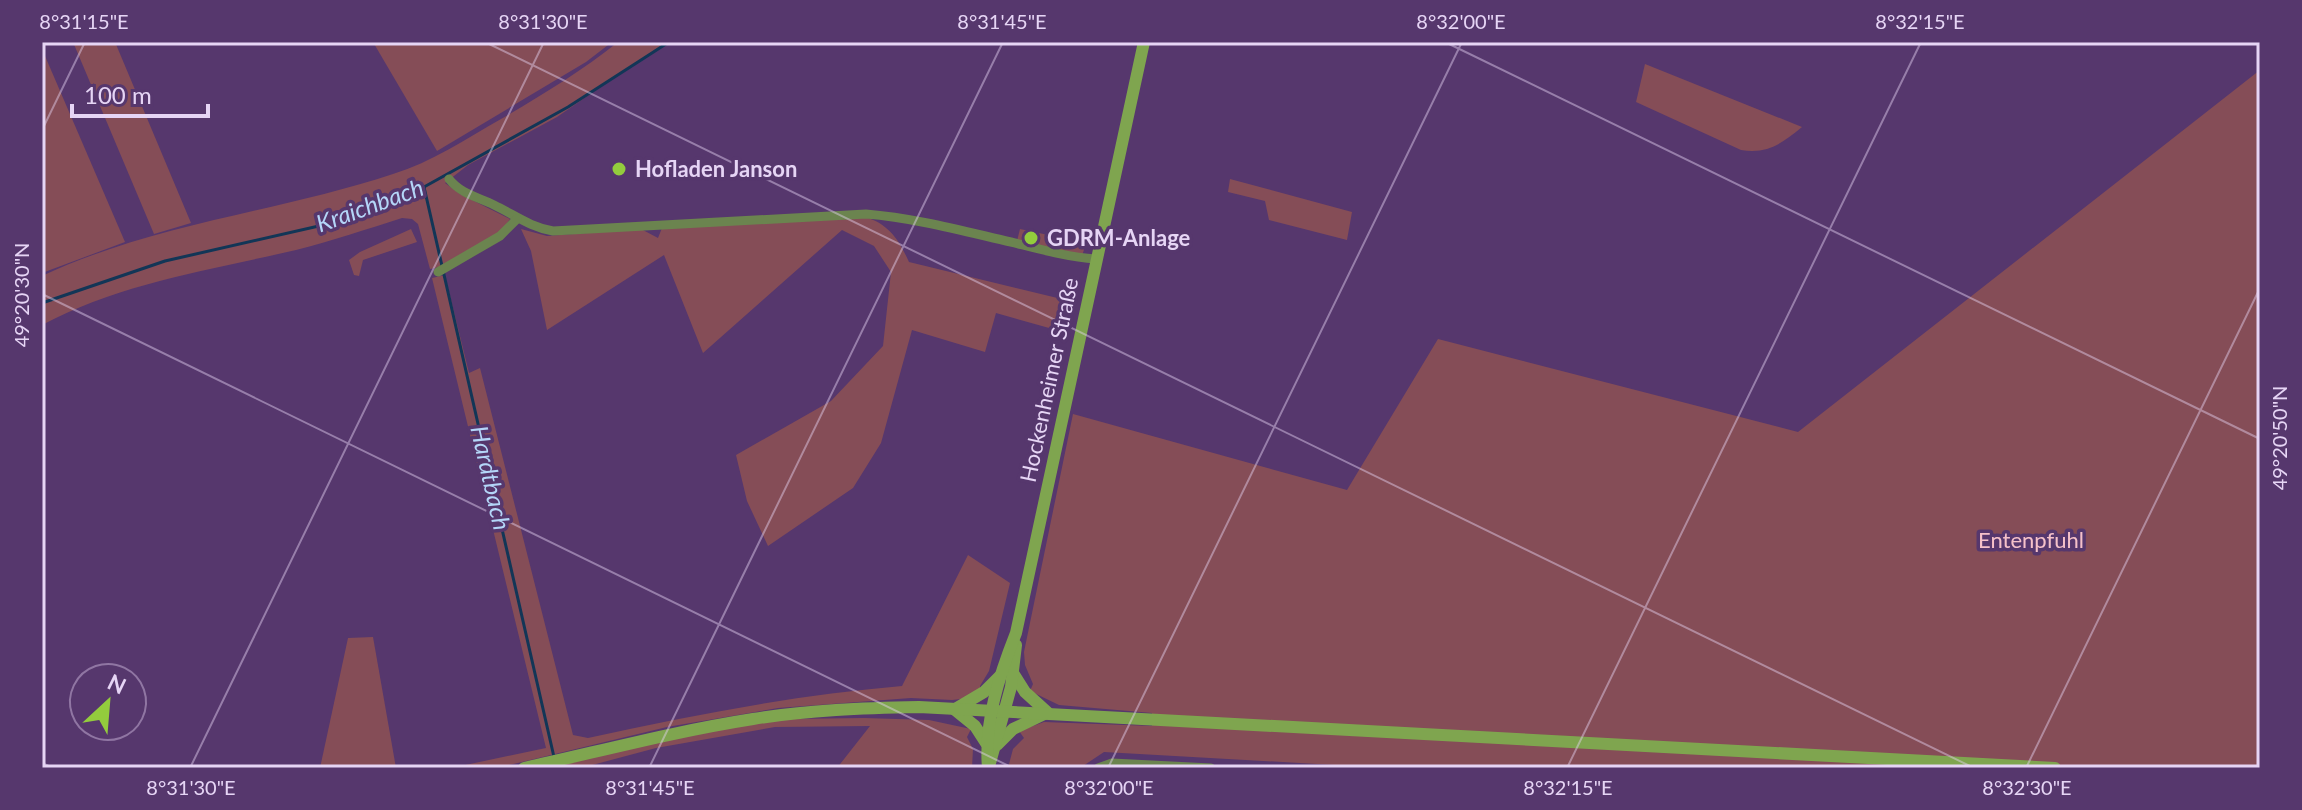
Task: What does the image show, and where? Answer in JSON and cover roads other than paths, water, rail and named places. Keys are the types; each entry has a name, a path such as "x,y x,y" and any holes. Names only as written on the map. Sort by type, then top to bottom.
{"main road":[{"name":"Hockenheimer Straße","path":"989,768 991,745 1144,42"},
{"path":"954,709 1007,675 1047,712"},
{"path":"524,768 715,725 790,714 875,708 1047,712 2055,768"},
{"path":"954,709 975,726 991,745 1013,729 1047,712"}],"street":[{"path":"449,179 465,193 494,205 532,227 553,231 866,214 950,228 1074,258 1096,259"},
{"path":"441,270 500,236 517,219"},
{"path":"1098,768 1112,763 1211,768"}],"waterway":[{"name":"Kraichbach","path":"42,303 165,261 332,223 424,187 568,107 669,42"},
{"name":"Hardtbach","path":"424,187 554,757"}],"place":[{"name":"Hofladen Janson","path":"619,169"},
{"name":"GDRM-Anlage","path":"1031,238"}],"park label":[{"name":"Entenpfuhl","path":"2031,540"}]}
